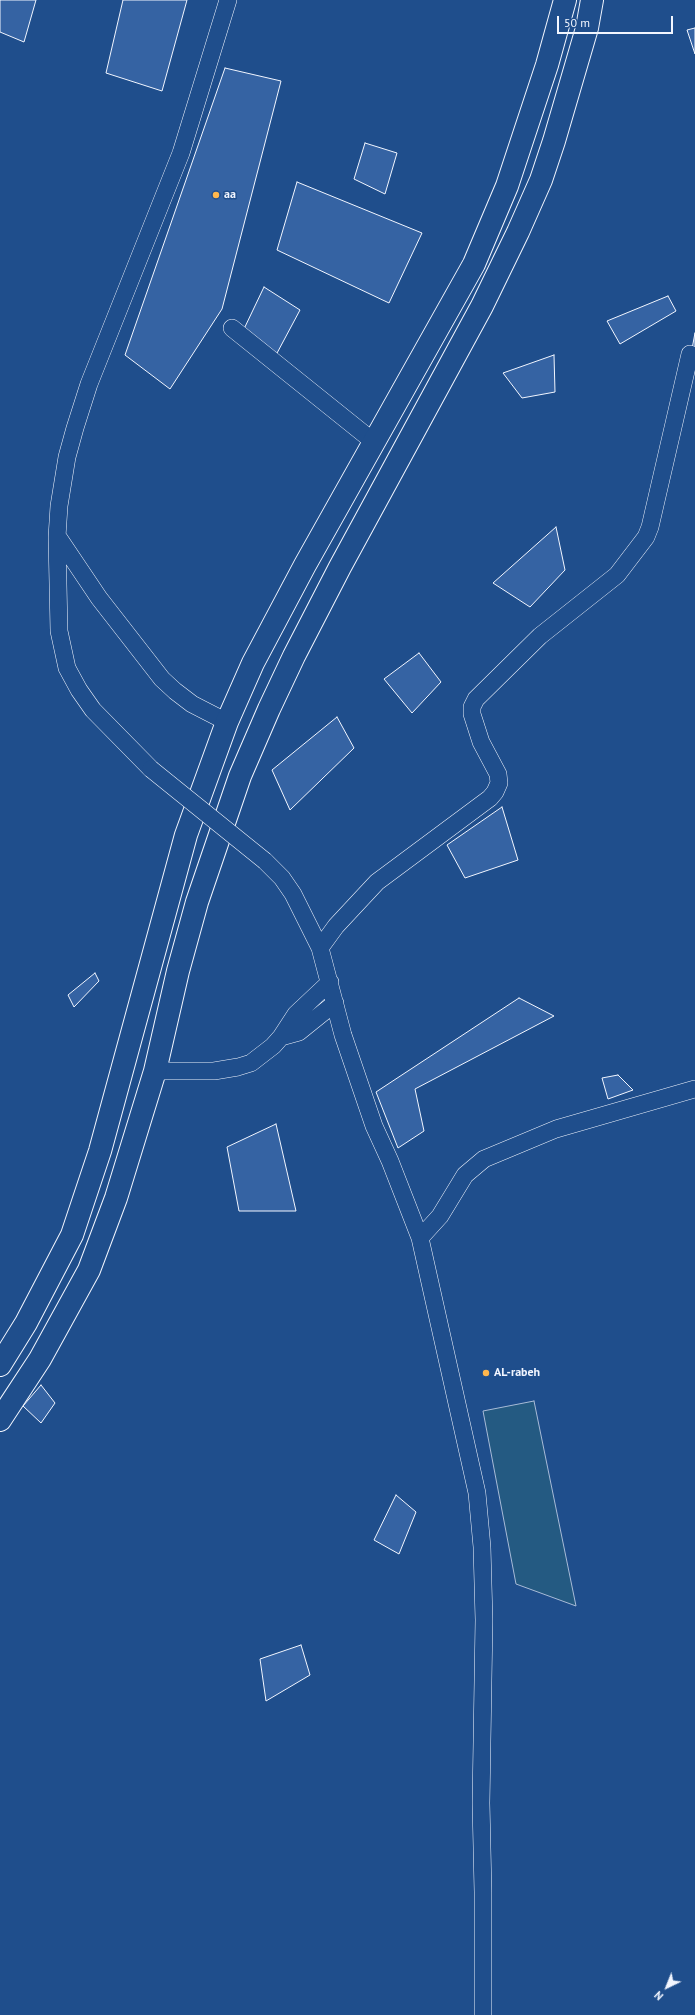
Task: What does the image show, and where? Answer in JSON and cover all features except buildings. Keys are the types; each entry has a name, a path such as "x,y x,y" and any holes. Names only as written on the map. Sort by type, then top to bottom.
{"main road":[{"path":"0,1365 26,1323 72,1235 100,1151 186,834 227,722 253,663 294,586 474,264 507,186 547,65 565,0"},
{"path":"0,1420 40,1359 89,1270 116,1198 155,1071 178,971 197,902 240,776 269,709 298,649 340,567 482,306 518,232 541,180 554,141 588,28 592,0"}],"street":[{"path":"228,0 181,153 92,378 75,428 62,485 58,537 59,631 67,668 78,690 93,710 150,769 265,861 282,878 293,894 320,948 336,1003 343,1035 374,1126 390,1161 420,1238 477,1493 480,1521 484,1620 481,1803 483,2015"},
{"path":"232,328 374,442"},
{"path":"320,948 336,926 377,882 496,792 499,783 498,774 481,742 472,714 472,707 476,698 540,636 617,575 646,537 650,527 690,354"},
{"path":"58,537 94,592 162,679 192,704 227,722"},
{"path":"155,1071 214,1071 238,1067 263,1056 282,1037 296,1014 330,982"},
{"path":"282,1037 299,1032 336,1003"},
{"path":"420,1238 440,1216 465,1175 484,1159 556,1129 695,1088"}],"shaded area":[{"path":"534,1401 576,1606 516,1584 483,1411"}],"place":[{"name":"aa","path":"216,195"},
{"name":"AL-rabeh","path":"486,1373"}]}
